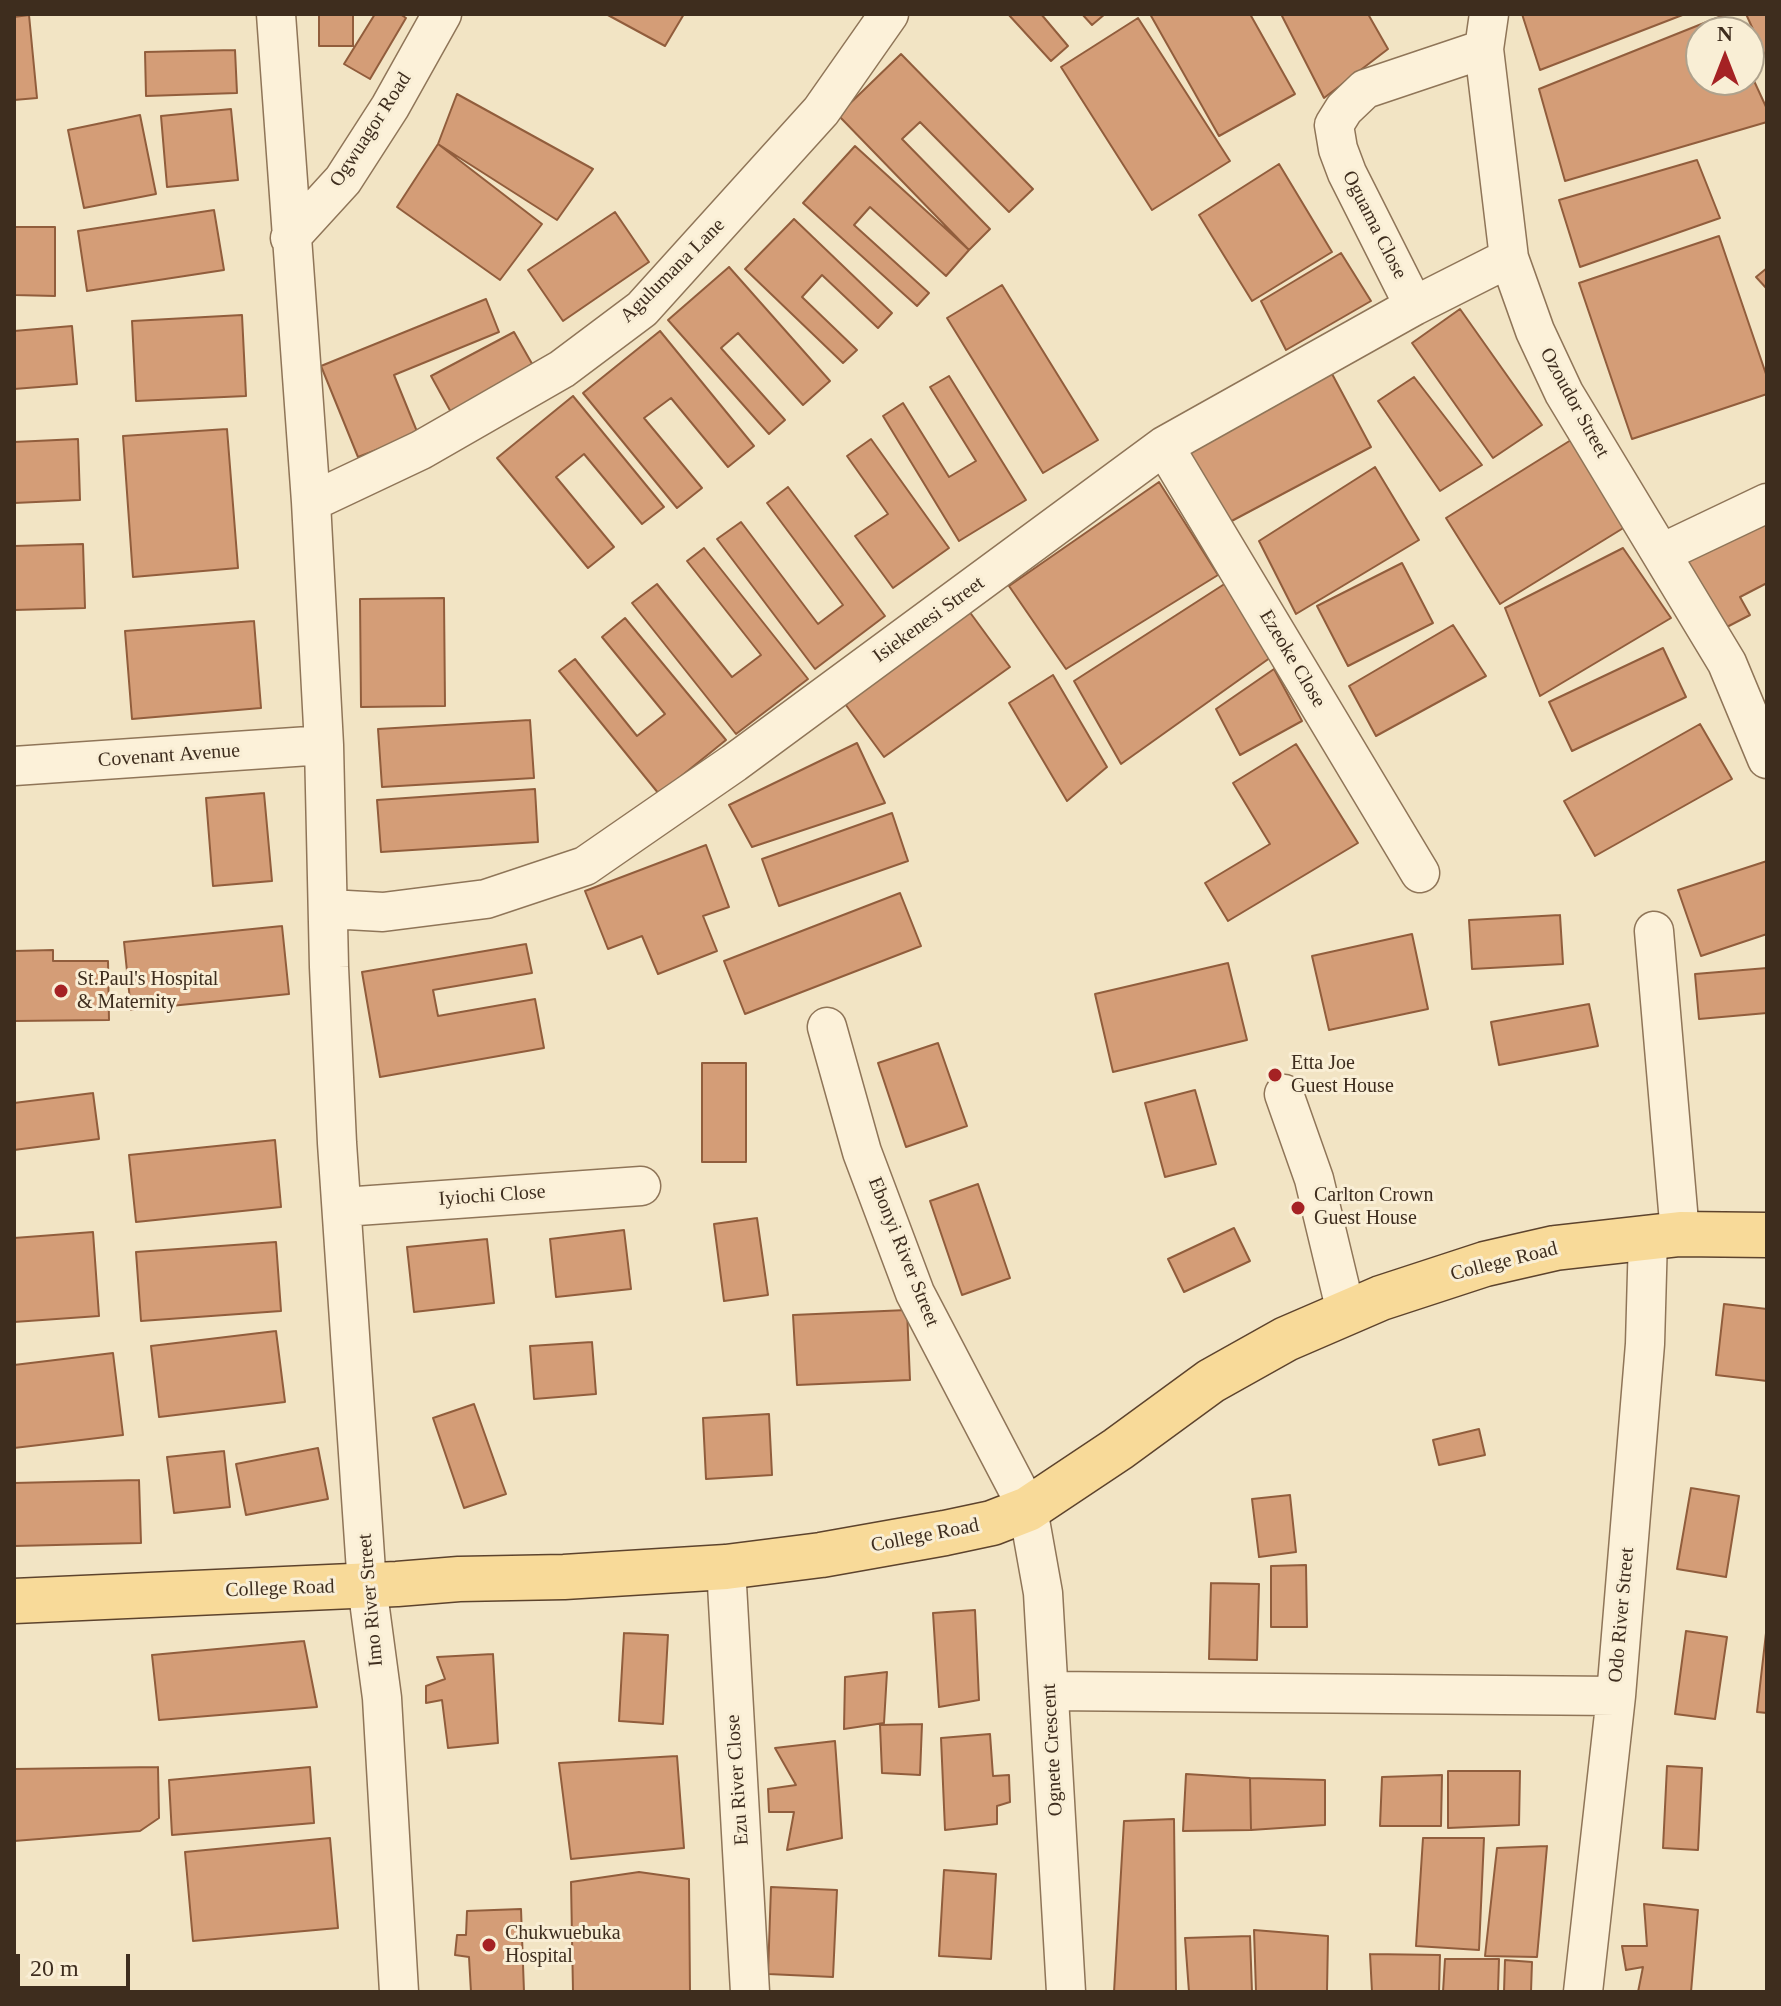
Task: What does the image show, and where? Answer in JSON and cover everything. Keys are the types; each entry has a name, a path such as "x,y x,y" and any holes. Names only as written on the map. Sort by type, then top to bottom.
{"main road":[{"name":"College Road","path":"14,1601 726,1567 888,1544 992,1523 1028,1509 1118,1449 1211,1381 1286,1339 1428,1281 1555,1248 1664,1235 1767,1235"}],"street":[{"name":"Imo River Street","path":"276,14 311,502 324,745 336,1127 367,1586 382,1698 399,1992"},
{"name":"Ogwuagor Road","path":"290,238 343,180 390,107 442,14"},
{"name":"Agulumana Lane","path":"311,502 421,450 562,369 642,309 821,111 889,14"},
{"name":"Ozoudor Street","path":"1487,31 1509,258 1535,331 1564,393 1727,663 1767,759"},
{"name":"Oguama Close","path":"1414,306 1347,173 1338,149 1334,125 1344,109 1365,89 1487,31"},
{"name":"Isiekenesi Street","path":"329,909 383,912 486,899 585,866 734,763 1164,446 1414,306 1509,258"},
{"name":"Ezeoke Close","path":"1164,446 1420,873"},
{"path":"1662,553 1767,503"},
{"name":"Covenant Avenue","path":"14,766 324,745"},
{"name":"Odo River Street","path":"1583,1992 1616,1696 1645,1344 1664,1235 1654,931"},
{"name":"Ebonyi River Street","path":"827,1027 862,1152 915,1293 1028,1509"},
{"path":"1284,1094 1314,1179 1346,1312"},
{"name":"Iyiochi Close","path":"343,1207 641,1186"},
{"name":"Ognete Crescent","path":"1028,1509 1043,1593 1066,1992"},
{"name":"Ezu River Close","path":"726,1567 750,1992"},
{"path":"1050,1691 1616,1696"}],"building":[{"path":"319,14 353,14 353,46 319,46"},
{"path":"375,14 400,14 406,18 370,79 344,64"},
{"path":"606,14 684,14 665,46"},
{"path":"1008,14 1041,14 1068,46 1051,61"},
{"path":"1082,14 1105,14 1092,25"},
{"path":"1150,14 1250,14 1295,94 1219,136"},
{"path":"1281,14 1368,14 1388,49 1324,98"},
{"path":"1522,14 1685,14 1540,70"},
{"path":"1767,14 1767,60 1765,16 1747,16"},
{"path":"29,15 37,98 14,100 14,17"},
{"path":"1138,18 1230,161 1152,210 1061,67"},
{"path":"1685,31 1685,96 1761,96 1767,109 1767,122 1565,181 1539,89"},
{"path":"235,50 237,93 146,96 145,52"},
{"path":"901,54 1033,189 1009,212 920,122 902,139 990,229 969,250 838,115"},
{"path":"457,94 593,169 557,220 438,144"},
{"path":"231,109 238,180 167,187 161,116"},
{"path":"140,115 156,194 84,208 68,130"},
{"path":"438,144 542,224 500,280 397,207"},
{"path":"855,146 969,250 946,276 870,207 854,225 929,293 917,306 803,203"},
{"path":"1697,160 1720,218 1580,267 1559,200"},
{"path":"1279,164 1332,252 1252,301 1199,215"},
{"path":"214,210 224,270 87,291 78,231"},
{"path":"615,212 649,262 563,321 528,270"},
{"path":"794,219 892,313 878,328 822,275 802,297 857,350 843,363 745,269"},
{"path":"14,227 55,227 55,296 14,295"},
{"path":"1719,236 1767,377 1767,394 1632,439 1579,283"},
{"path":"1341,253 1371,301 1286,350 1261,301"},
{"path":"729,267 830,381 803,405 738,333 721,348 785,420 769,434 668,320"},
{"path":"1767,268 1767,289 1756,277"},
{"path":"1002,285 1098,440 1043,473 947,318"},
{"path":"486,299 499,332 394,375 418,434 358,457 321,366"},
{"path":"1460,309 1542,425 1493,458 1412,343"},
{"path":"242,315 246,396 136,401 132,321"},
{"path":"72,326 77,384 14,389 14,331"},
{"path":"660,331 754,446 728,467 671,398 644,418 702,488 677,508 583,393"},
{"path":"514,332 535,369 452,414 431,376"},
{"path":"1331,372 1371,447 1226,524 1185,449"},
{"path":"949,376 1026,500 959,541 883,416 903,403 949,477 976,461 930,387"},
{"path":"1414,377 1482,465 1440,491 1378,401"},
{"path":"573,396 664,507 642,524 584,454 556,477 614,547 588,568 497,458"},
{"path":"227,429 238,568 133,577 123,436"},
{"path":"78,439 80,500 14,503 14,442"},
{"path":"871,439 949,548 893,588 855,536 888,514 847,456"},
{"path":"1571,440 1625,527 1500,604 1446,518"},
{"path":"1375,467 1419,540 1296,614 1259,541"},
{"path":"1159,482 1218,575 1066,669 1009,586"},
{"path":"788,487 885,616 815,669 717,539 741,522 818,624 843,605 767,503"},
{"path":"1767,520 1767,583 1740,597 1750,615 1723,629 1687,561"},
{"path":"83,544 85,608 14,610 14,546"},
{"path":"704,548 808,679 736,734 632,603 657,584 732,677 761,655 687,561"},
{"path":"1623,548 1671,618 1540,696 1505,608"},
{"path":"1402,563 1433,623 1348,666 1317,606"},
{"path":"1226,583 1274,655 1121,764 1074,681"},
{"path":"444,598 445,706 361,707 360,599"},
{"path":"966,607 1010,667 884,757 840,697"},
{"path":"625,618 726,740 659,794 559,671 575,659 637,736 665,714 602,637"},
{"path":"254,621 261,708 132,719 125,631"},
{"path":"1453,625 1486,676 1376,736 1349,686"},
{"path":"1663,648 1686,697 1572,751 1549,702"},
{"path":"1274,669 1302,721 1240,755 1216,709"},
{"path":"1053,675 1107,767 1067,801 1009,703"},
{"path":"530,720 534,778 382,787 378,729"},
{"path":"1700,724 1732,779 1595,856 1564,801"},
{"path":"857,743 885,803 752,847 729,805"},
{"path":"1296,744 1358,843 1228,921 1205,883 1270,844 1233,783"},
{"path":"535,789 538,842 381,852 377,800"},
{"path":"264,793 272,881 213,886 206,798"},
{"path":"892,813 908,861 779,906 762,859"},
{"path":"706,845 729,907 703,916 717,951 658,974 642,936 608,949 585,891"},
{"path":"1767,861 1767,934 1701,956 1678,890"},
{"path":"900,893 921,946 745,1014 724,961"},
{"path":"1560,915 1563,964 1472,969 1469,920"},
{"path":"282,926 289,994 131,1010 124,942"},
{"path":"1412,934 1428,1009 1329,1030 1312,956"},
{"path":"526,944 532,973 433,990 438,1016 535,999 544,1048 380,1077 362,972"},
{"name":"St.Paul's Hospital & Maternity","path":"53,950 53,961 108,961 109,1020 14,1021 14,951"},
{"path":"1228,963 1247,1040 1113,1072 1095,994"},
{"path":"1767,968 1767,1013 1699,1019 1695,974"},
{"path":"1589,1004 1598,1046 1499,1065 1491,1022"},
{"path":"938,1043 967,1126 906,1147 878,1063"},
{"path":"702,1063 746,1063 746,1162 702,1162"},
{"path":"1195,1090 1216,1164 1165,1177 1145,1103"},
{"path":"93,1093 99,1139 14,1150 14,1103"},
{"path":"275,1140 281,1207 136,1222 129,1155"},
{"path":"978,1184 1010,1278 962,1295 930,1201"},
{"path":"757,1218 768,1295 724,1301 714,1224"},
{"path":"1234,1228 1250,1261 1184,1292 1168,1259"},
{"path":"624,1230 631,1289 556,1297 550,1239"},
{"path":"93,1232 99,1316 14,1322 14,1238"},
{"path":"487,1239 494,1303 414,1312 407,1247"},
{"path":"276,1242 281,1311 141,1321 136,1252"},
{"path":"1724,1304 1767,1309 1767,1381 1716,1375"},
{"path":"907,1310 910,1380 797,1385 793,1315"},
{"path":"276,1331 285,1402 159,1417 151,1346"},
{"path":"592,1342 596,1394 534,1399 530,1346"},
{"path":"113,1353 123,1435 14,1448 14,1365"},
{"path":"474,1404 506,1494 464,1508 433,1418"},
{"path":"769,1414 772,1475 706,1479 703,1418"},
{"path":"1479,1429 1485,1455 1439,1465 1433,1440"},
{"path":"318,1448 328,1499 246,1515 236,1464"},
{"path":"224,1451 230,1507 174,1513 167,1457"},
{"path":"139,1480 141,1543 14,1546 14,1483"},
{"path":"1691,1488 1739,1496 1726,1577 1677,1569"},
{"path":"1290,1495 1296,1552 1259,1557 1252,1499"},
{"path":"1306,1565 1307,1627 1271,1627 1271,1566"},
{"path":"1211,1583 1259,1584 1257,1660 1209,1659"},
{"path":"975,1610 979,1700 939,1707 933,1613"},
{"path":"1686,1631 1727,1637 1715,1719 1675,1714"},
{"path":"624,1633 668,1635 663,1724 619,1721"},
{"path":"1767,1633 1767,1713 1757,1712"},
{"path":"304,1641 317,1707 159,1720 152,1655"},
{"path":"493,1654 498,1743 448,1748 442,1700 426,1703 426,1686 445,1679 437,1657"},
{"path":"887,1672 884,1723 844,1729 845,1677"},
{"path":"922,1724 920,1775 882,1773 880,1725"},
{"path":"990,1734 993,1776 1009,1775 1010,1802 997,1806 997,1824 945,1830 941,1738"},
{"path":"835,1741 842,1838 787,1850 794,1812 769,1812 768,1789 796,1785 775,1748"},
{"path":"677,1756 684,1848 571,1859 559,1763"},
{"path":"1667,1766 1702,1768 1698,1850 1663,1848"},
{"path":"158,1767 159,1818 140,1831 14,1841 14,1769"},
{"path":"310,1767 314,1823 172,1835 169,1780"},
{"path":"1448,1771 1520,1771 1519,1825 1448,1828"},
{"path":"1186,1774 1250,1778 1251,1830 1183,1831"},
{"path":"1442,1775 1441,1826 1380,1826 1382,1777"},
{"path":"1250,1778 1325,1780 1325,1825 1251,1830"},
{"path":"1174,1819 1176,1992 1114,1992 1124,1821"},
{"path":"330,1838 338,1928 193,1941 185,1852"},
{"path":"1423,1838 1484,1838 1479,1950 1416,1946"},
{"path":"1547,1846 1537,1957 1485,1956 1497,1848"},
{"path":"944,1870 996,1874 991,1959 939,1956"},
{"path":"639,1872 689,1879 690,1992 573,1992 571,1882"},
{"path":"771,1887 837,1890 833,1977 768,1974"},
{"path":"1644,1904 1698,1910 1691,1992 1638,1992 1643,1967 1626,1970 1622,1946 1647,1946"},
{"name":"Chukwuebuka Hospital","path":"521,1909 524,1992 471,1992 469,1957 455,1955 457,1935 466,1935 467,1911"},
{"path":"1254,1930 1328,1936 1327,1992 1256,1992"},
{"path":"1250,1936 1252,1992 1189,1992 1185,1938"},
{"path":"1370,1954 1440,1955 1439,1992 1372,1992"},
{"path":"1445,1959 1499,1959 1498,1992 1443,1992"},
{"path":"1505,1960 1532,1962 1531,1992 1504,1992"}],"place":[{"name":"St.Paul's Hospital & Maternity","path":"61,991"},
{"name":"Etta Joe Guest House","path":"1275,1075"},
{"name":"Carlton Crown Guest House","path":"1298,1208"},
{"name":"Chukwuebuka Hospital","path":"489,1945"}]}
